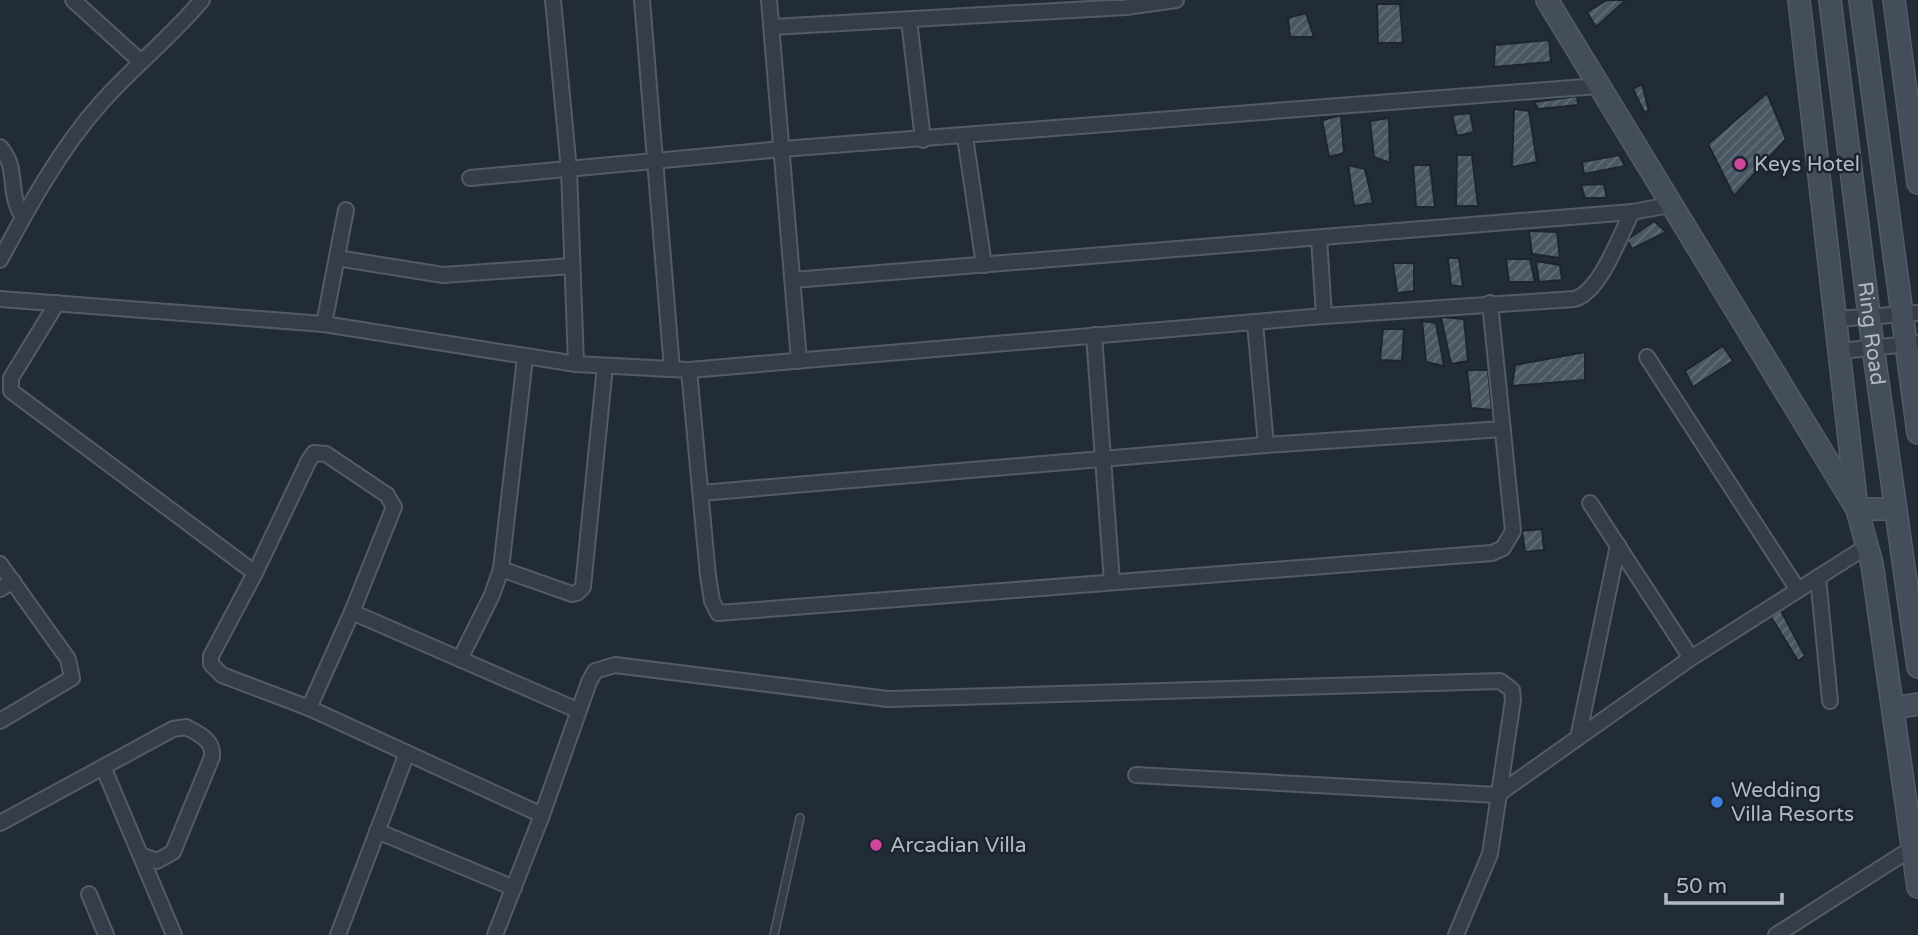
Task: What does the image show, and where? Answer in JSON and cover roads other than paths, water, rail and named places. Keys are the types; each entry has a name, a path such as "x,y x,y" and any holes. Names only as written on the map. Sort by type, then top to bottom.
{"street":[{"path":"73,0 141,62"},
{"path":"0,260 23,217 78,131 202,0"},
{"path":"553,0 569,170 576,364"},
{"path":"642,0 672,369"},
{"path":"769,0 799,361"},
{"path":"772,27 1126,8 1176,0"},
{"path":"1546,0 1857,509"},
{"path":"1799,0 1857,509 1869,545 1915,845 1918,887"},
{"name":"Ring Road","path":"1830,0 1873,347 1918,667"},
{"name":"Ring Road","path":"1860,0 1910,313 1918,433"},
{"path":"1894,0 1918,183"},
{"path":"909,20 923,140"},
{"path":"470,178 782,149 965,137 1598,86"},
{"path":"1810,88 1842,87"},
{"path":"965,137 984,265"},
{"path":"0,147 11,161 13,198 23,217"},
{"path":"793,280 1632,212 1670,205"},
{"path":"324,324 346,209"},
{"path":"0,299 324,324 525,358 576,364 689,370 1324,316 1583,297 1595,285 1632,212"},
{"path":"1320,238 1324,316"},
{"path":"337,258 443,275 572,266"},
{"path":"57,303 11,378 11,391 255,573"},
{"path":"689,370 708,576 713,607 718,613 1492,553 1503,548 1513,531 1490,303"},
{"path":"1837,319 1910,313"},
{"path":"1255,323 1266,445"},
{"path":"1094,335 1112,582"},
{"path":"1841,351 1912,344"},
{"path":"1647,357 1798,590"},
{"path":"460,659 502,569 525,358"},
{"path":"502,569 572,594 581,590 605,366"},
{"path":"701,493 1266,445 1503,429"},
{"path":"309,708 352,612 394,507 387,495 326,454 314,453 211,656 211,664 222,675 309,708 542,816"},
{"path":"1590,503 1691,658"},
{"path":"1857,509 1896,509"},
{"path":"1578,737 1618,545"},
{"path":"1136,775 1497,795 1691,658 1869,545"},
{"path":"0,564 68,659 72,678 0,722"},
{"path":"1818,577 1830,701"},
{"path":"0,589 13,581"},
{"path":"352,612 577,710"},
{"path":"495,935 542,816 577,710 595,671 614,665 888,699 1500,681 1513,690 1513,700 1490,854 1456,935"},
{"path":"1893,708 1918,704"},
{"path":"0,823 180,726 186,727 211,744 212,757 173,852 157,861 144,856"},
{"path":"338,935 407,753"},
{"path":"104,769 144,856 174,935"},
{"path":"377,831 514,888"},
{"path":"1776,935 1915,845"},
{"path":"89,894 106,935"}],"lane":[{"path":"774,935 800,818"}],"place":[{"name":"Keys Hotel","path":"1740,164"},
{"name":"Wedding Villa Resorts","path":"1717,802"},
{"name":"Arcadian Villa","path":"876,845"}]}
